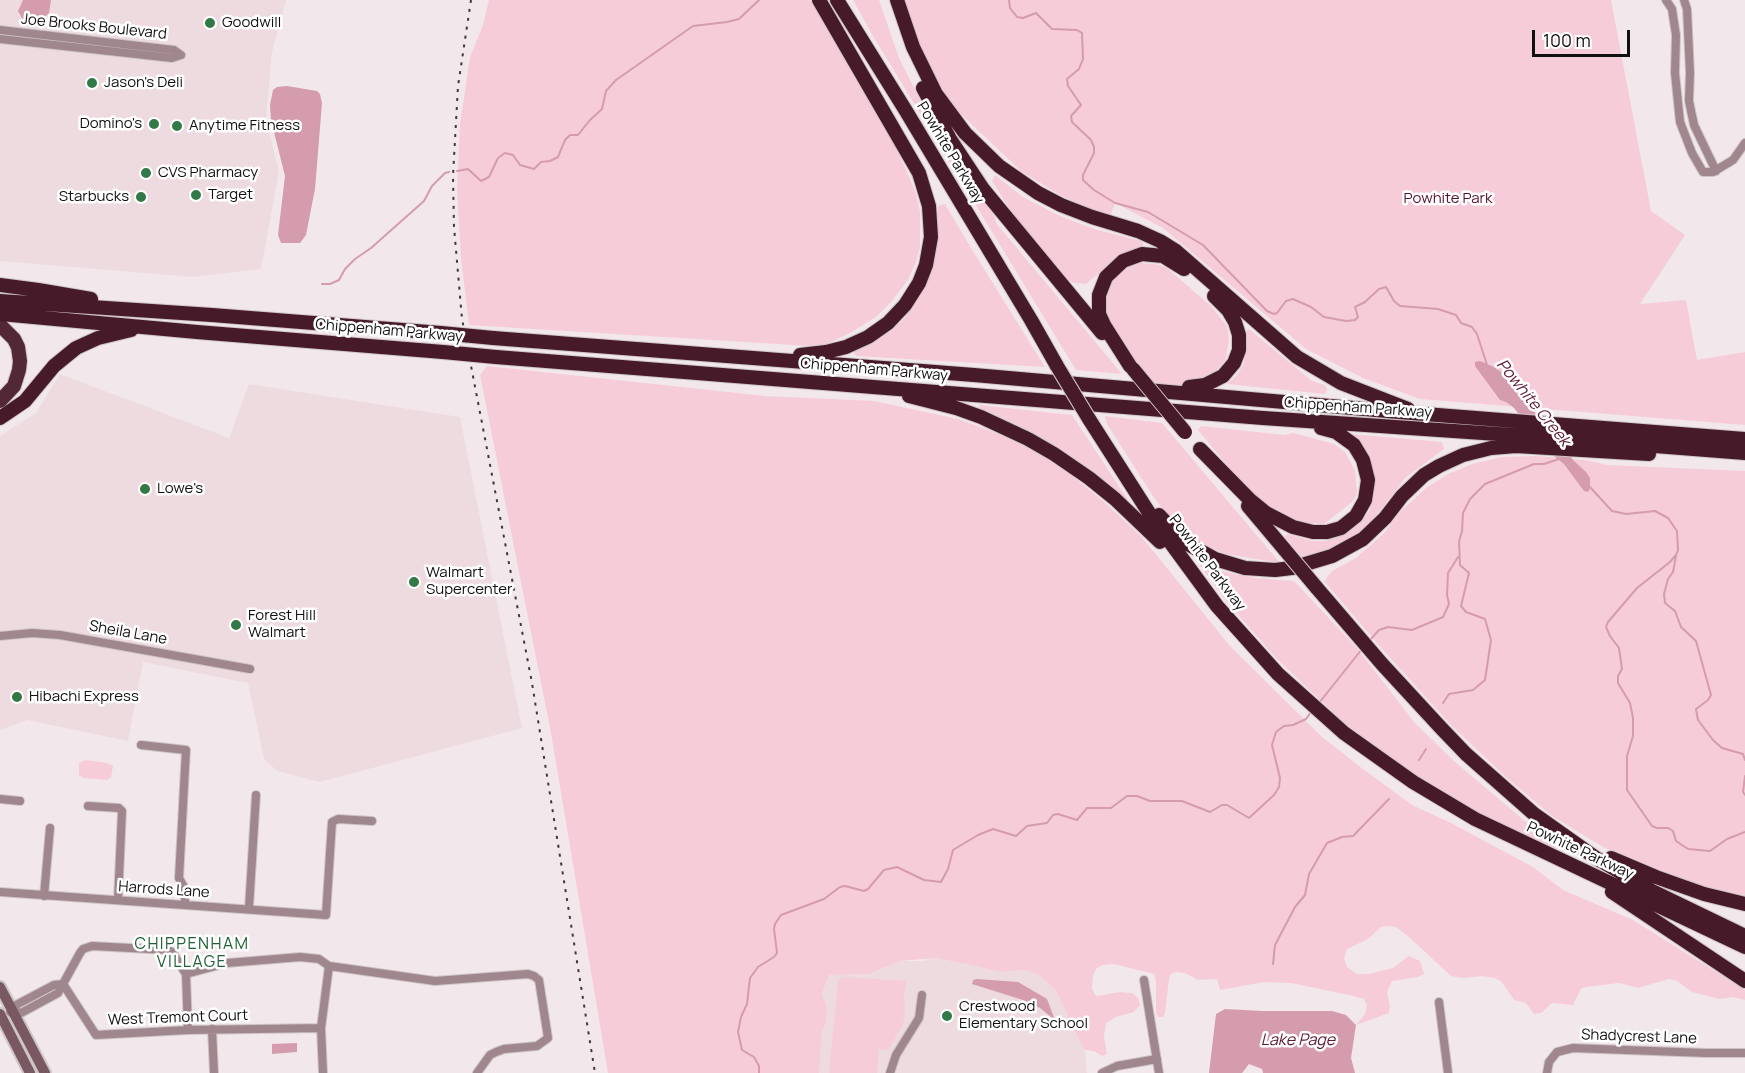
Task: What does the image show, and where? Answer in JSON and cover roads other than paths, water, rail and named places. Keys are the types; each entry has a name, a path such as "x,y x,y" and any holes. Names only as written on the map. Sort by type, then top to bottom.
{"highway":[{"path":"697,353 793,355 826,352 846,347 868,337 888,323 910,298 924,273 930,247 931,227 929,206 922,180 903,143 819,0"},
{"name":"Powhite Parkway","path":"837,0 1151,516 1217,606 1249,643 1332,722 1433,795 1538,850 1745,947"},
{"name":"Powhite Parkway","path":"889,0 923,88 963,160 998,208 1382,664 1466,754 1539,818 1596,858 1652,891 1745,936"},
{"path":"897,0 913,47 936,94 965,133 999,166 1028,187 1060,205 1138,231 1160,241 1176,252 1280,344 1308,364 1341,383 1415,412"},
{"path":"1091,385 1132,382 1201,386 1220,379 1234,363 1240,341 1233,316 1180,266 1163,256 1147,254 1128,258 1110,272 1101,288 1098,309 1101,320 1132,368"},
{"path":"0,285 93,300 112,308"},
{"name":"Chippenham Parkway","path":"0,301 697,353 1745,439"},
{"name":"Chippenham Parkway","path":"0,314 496,357 1263,418 1745,453"},
{"path":"0,325 14,339 20,361 14,386 0,401"},
{"path":"0,418 25,401 54,366 76,348 98,338 143,327"},
{"path":"695,372 794,386 907,396 956,408 1006,428 1054,454 1115,499 1148,528 1217,606"},
{"path":"1200,449 1254,504 1283,522 1305,530 1323,532 1341,528 1353,520 1363,506 1368,480 1365,466 1354,445 1342,434 1332,430 1289,425 1263,418"},
{"path":"1093,420 1151,504 1179,537 1215,559 1231,565 1260,570 1292,568 1315,562 1348,548 1374,529 1414,484 1426,474 1449,460 1491,448 1537,447 1745,458"},
{"path":"1539,818 1631,867 1704,894 1745,904"},
{"path":"1538,850 1619,897 1745,981"}],"main road":[{"path":"0,987 43,1072"},
{"path":"1,1015 30,1073"}],"street":[{"path":"1666,0 1672,9 1676,35 1675,73 1680,122 1692,153 1703,172 1713,172 1733,160 1745,143"},
{"path":"1684,0 1687,9 1689,101 1694,124 1716,171"},
{"name":"Joe Brooks Boulevard","path":"0,30 174,50 181,55 172,58 0,39"},
{"name":"Sheila Lane","path":"0,636 32,633 60,635 250,669"},
{"path":"141,746 186,750 179,878 185,889 185,905"},
{"path":"249,908 256,795"},
{"path":"0,800 20,801"},
{"path":"88,806 119,808 123,814 118,900"},
{"name":"Harrods Lane","path":"0,892 326,915 332,822 338,819 372,821"},
{"path":"44,896 50,828"},
{"path":"1,1015 13,1011 16,1005 54,986 63,984 83,949 92,946 168,950 172,952 186,974 188,1030"},
{"path":"186,974 226,963 300,957 319,959 329,966 435,981 528,974 534,976 539,980 548,1038 537,1046 504,1049 496,1052 490,1055 477,1073"},
{"path":"323,1073 321,1028 329,966"},
{"path":"1144,980 1160,1073"},
{"name":"West Tremont Court","path":"63,984 96,1035 212,1029 321,1028"},
{"path":"890,1073 896,1055 919,1018 922,995"},
{"path":"1439,1002 1448,1073"},
{"path":"212,1029 214,1073"},
{"name":"Shadycrest Lane","path":"1546,1073 1549,1062 1557,1052 1573,1048 1745,1053"},
{"path":"1102,1073 1117,1066 1157,1059"}],"water":[{"path":"23,0 51,0 49,13 40,21 23,20 18,11"},
{"path":"287,86 317,91 322,103 315,189 306,235 300,243 281,243 278,235 285,176 271,120 270,105 273,90"},
{"path":"1480,361 1504,374 1574,461 1586,472 1590,478 1588,492 1584,491 1564,464 1555,457 1513,407 1500,400 1475,366 1475,362"},
{"path":"973,980 1018,982 1047,999 1055,1020 1040,1008 1023,1000 972,984"},
{"name":"Lake Page","path":"1225,1009 1332,1011 1346,1015 1356,1025 1351,1058 1355,1073 1263,1073 1262,1069 1249,1064 1242,1073 1209,1073 1216,1014"},
{"path":"297,1043 297,1052 272,1054 272,1044"}],"waterway":[{"path":"457,171 468,169 481,181 489,177 498,158 505,153 513,155 520,165 534,169 541,162 558,157 565,140 570,135 578,135 602,109 606,91 616,80 693,26 739,19 759,0"},
{"name":"Powhite Creek","path":"1009,0 1010,8 1017,17 1023,18 1036,13 1052,29 1077,30 1082,33 1083,59 1079,69 1067,79 1068,86 1081,105 1071,116 1072,122 1091,140 1094,147 1094,153 1083,175 1083,180 1094,190 1115,203 1148,212 1203,245 1267,311 1277,313 1286,301 1293,299 1311,307 1324,317 1346,321 1355,320 1358,317 1355,307 1365,302 1379,289 1386,287 1394,301 1400,306 1438,309 1456,315 1461,323 1472,327 1477,334 1487,365"},
{"path":"322,284 330,284 339,280 345,269 355,259 371,248 424,201 432,186 449,172"},
{"path":"1443,703 1449,694 1473,690 1485,680 1491,640 1485,619 1466,612 1461,606 1469,573 1460,565 1459,542 1463,513 1470,499 1485,484 1534,464 1544,464 1559,459"},
{"name":"Powhite Creek","path":"1589,486 1612,511 1626,514 1655,511 1668,518 1677,531 1676,555 1637,588 1606,627 1619,648 1622,669 1618,676 1618,683 1630,703 1633,718 1633,736 1627,756 1627,790 1652,826 1673,831 1676,841 1688,849 1710,851 1727,839 1745,832"},
{"name":"Powhite Creek","path":"1676,556 1673,572 1668,579 1664,594 1665,603 1675,611 1681,627 1696,641 1711,695 1696,709 1698,720 1722,748 1743,754 1745,760"},
{"path":"1370,640 1379,630 1388,627 1412,630 1443,617 1449,604 1448,573 1458,557"},
{"path":"1319,703 1362,649"},
{"path":"759,1073 759,1066 754,1057 742,1050 738,1032 747,1004 750,978 758,967 777,953 774,929 781,915 824,899 840,887 845,886 864,891 884,870 897,867 924,880 941,882 948,869 953,850 978,835 993,829 1016,836 1027,826 1047,823 1053,815 1058,814 1077,820 1087,808 1111,808 1127,796 1137,796 1150,801 1182,801 1210,812 1222,805 1227,805 1249,818 1274,795 1279,787 1280,778 1272,745 1276,732 1284,726 1306,719 1311,712"},
{"path":"1419,760 1426,749"},
{"name":"Powhite Creek","path":"1745,776 1743,792 1745,795"},
{"path":"1273,964 1275,945 1295,907 1305,895 1309,874 1327,843 1342,837 1353,836 1389,799"}],"railway":[{"path":"471,0 458,86 453,176 454,227 462,319 532,683 595,1073"}],"place":[{"name":"Goodwill","path":"210,23"},
{"name":"Jason's Deli","path":"92,83"},
{"name":"Domino's","path":"154,124"},
{"name":"Anytime Fitness","path":"177,126"},
{"name":"CVS Pharmacy","path":"146,173"},
{"name":"Target","path":"196,195"},
{"name":"Starbucks","path":"141,197"},
{"name":"Lowe's","path":"145,489"},
{"name":"Walmart Supercenter","path":"414,582"},
{"name":"Forest Hill Walmart","path":"236,625"},
{"name":"Hibachi Express","path":"17,697"},
{"name":"Crestwood Elementary School","path":"947,1016"}],"district":[{"name":"CHIPPENHAM VILLAGE","path":"192,954"}],"park label":[{"name":"Powhite Park","path":"1448,199"}]}
